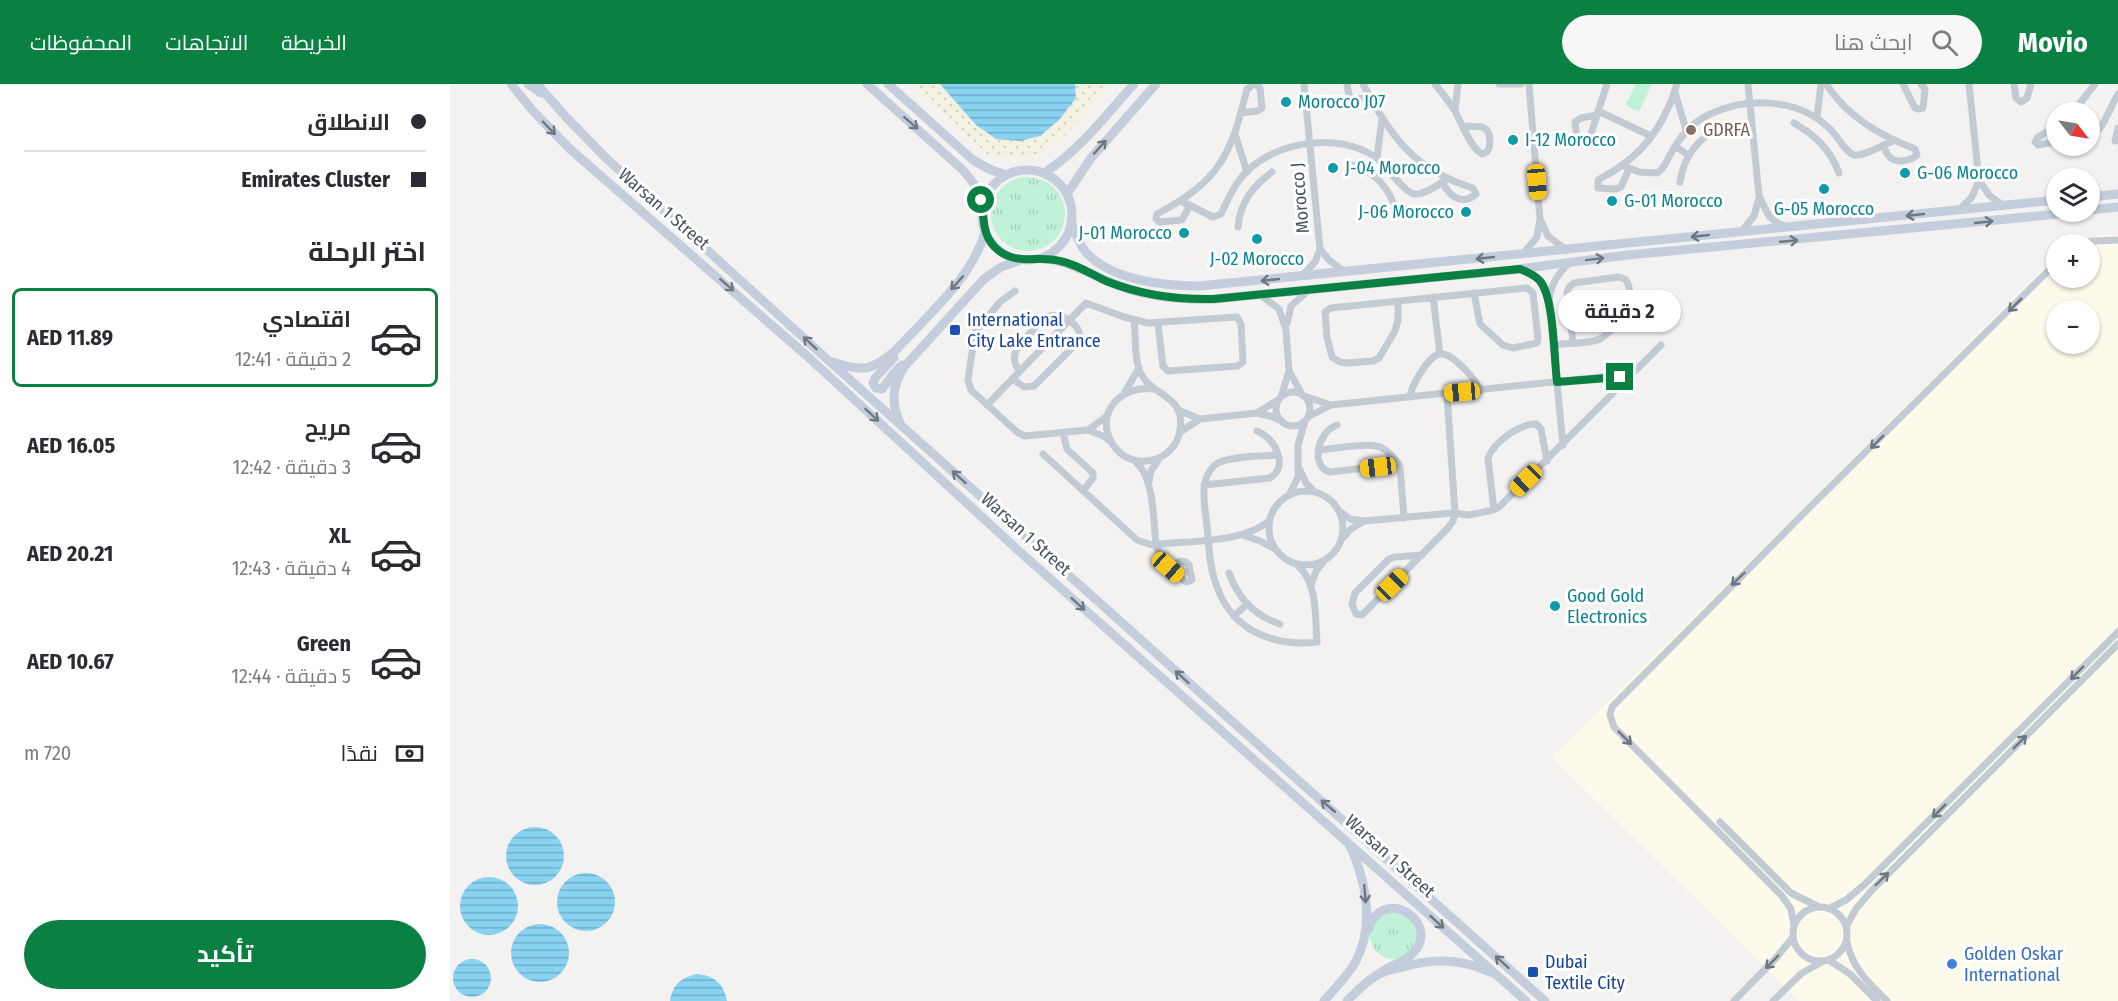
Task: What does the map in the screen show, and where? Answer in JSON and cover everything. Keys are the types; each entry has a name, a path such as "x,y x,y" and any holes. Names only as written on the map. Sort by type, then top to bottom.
{"street":[{"name":"Warsan 1 Street","path":"511,84 533,111 570,149 807,356 1020,552 1526,1001"},
{"path":"528,84 546,96"},
{"name":"Warsan 1 Street","path":"537,84 546,96 629,179 828,360 1545,1001"},
{"path":"828,360 855,369 872,367 889,356 970,266 985,232 978,192 964,171 867,84"},
{"path":"888,84 973,160 1006,175"},
{"path":"1044,173 1067,157 1134,84"},
{"path":"1066,194 1091,158 1156,84"},
{"path":"1190,205 1182,220 1157,220 1157,214 1181,201 1202,185 1224,158 1235,133 1248,89 1254,84 1260,88 1262,108 1241,113"},
{"name":"Morocco J","path":"1302,277 1311,267 1320,249 1304,84"},
{"path":"1347,84 1351,99 1371,98"},
{"path":"1363,84 1382,118 1377,158"},
{"path":"1435,84 1455,110 1463,126 1477,151 1480,154 1487,152 1490,148 1487,129 1463,126"},
{"path":"1455,110 1458,84"},
{"path":"1499,84 1521,84"},
{"path":"1523,254 1537,237 1540,219 1529,84"},
{"path":"1600,84 1604,92"},
{"path":"1607,84 1598,113 1651,136"},
{"path":"1677,84 1667,111 1651,136 1626,167 1657,173 1664,168 1686,130 1711,114 1730,107 1750,104 1780,104 1817,117 1854,154 1861,155 1893,141"},
{"path":"1740,232 1754,216 1759,196 1748,84"},
{"path":"1817,117 1823,84"},
{"path":"1823,84 1858,119 1893,141 1915,149 1916,157 1893,160 1883,145"},
{"path":"1903,84 1915,108 1919,110 1925,104 1925,89 1921,84"},
{"path":"1969,84 1979,180 1989,195 2004,206"},
{"path":"2014,84 2016,98 2021,102 2027,98 2031,84"},
{"path":"2081,102 2095,84"},
{"path":"1675,92 1686,130"},
{"path":"2100,128 2115,105 2118,94"},
{"name":"Morocco J","path":"1181,201 1217,217 1221,214 1234,188 1247,172 1262,160 1280,151 1311,144 1345,144 1361,149 1377,158 1412,194 1418,194 1445,181 1397,139 1382,118"},
{"path":"1794,123 1821,142 1839,173"},
{"path":"2115,141 2118,128"},
{"path":"1821,142 1833,131"},
{"path":"2046,132 2035,142 2038,145 2046,144"},
{"path":"1235,133 1247,172"},
{"path":"1680,182 1689,156 1696,145 1710,133"},
{"path":"1675,146 1689,156"},
{"path":"1353,165 1365,170 1381,182 1389,192 1396,210"},
{"path":"982,208 992,187 1006,175 1025,170 1044,173 1059,184 1071,205 1071,221 1064,241 1042,258"},
{"path":"1381,182 1391,171"},
{"path":"1238,227 1248,196 1272,172"},
{"path":"1959,210 1972,197 1979,180"},
{"path":"1234,188 1248,196"},
{"path":"2100,196 2118,194"},
{"path":"1759,196 1769,216 1777,223 1787,227"},
{"path":"1071,221 1080,243 1096,261 1110,269 1151,282 1199,286 2046,201"},
{"path":"2100,209 2118,207"},
{"path":"900,424 893,404 894,391 901,373 984,279 1001,267 1021,260 1042,258 1066,262 1118,286 1158,296 1198,299 1308,290 1520,269 1628,255 2046,215"},
{"path":"1540,219 1548,236 1566,250"},
{"path":"1846,236 1843,230 1845,227 1864,225 1879,219"},
{"path":"985,232 996,249 1004,255 1021,260"},
{"path":"2100,241 2118,240"},
{"path":"1628,255 1635,251 1653,248 1655,246 1653,242"},
{"name":"Morocco J","path":"1320,249 1334,265 1346,272"},
{"path":"1549,301 1554,279 1569,263"},
{"path":"1520,269 1539,279 1549,301 1563,445"},
{"path":"1877,1001 1850,974 1826,961 1816,961 1803,955 1798,950 1793,937 1791,909 1782,896 1614,727 1611,720 1612,707 2046,273"},
{"path":"1553,345 1573,343 1599,339 1619,320 1628,302 1629,286 1625,279 1618,277 1574,283 1569,287 1567,292 1573,343"},
{"path":"1398,301 1398,320 1395,331 1378,358 1373,361 1346,363 1332,357 1325,322 1325,312 1328,309 1398,301 1433,297 1474,293 1527,288 1532,290 1538,333 1537,343 1513,348 1503,345 1480,324 1474,293"},
{"path":"1286,330 1291,306 1308,290"},
{"path":"1015,291 995,306 977,328 973,336 968,384 971,390 1017,432 1024,436 1088,430 1108,415 1117,399 1133,381 1139,368"},
{"path":"1259,294 1279,309 1286,330 1289,371 1276,410 1298,445"},
{"path":"1433,297 1440,354"},
{"path":"987,405 1082,305 1088,303 1134,320 1158,324 1237,317 1241,324 1243,362 1238,366 1168,371 1163,366 1158,324"},
{"path":"1013,379 1024,387 1035,386 1076,344 1080,332 1077,327 1069,320 1055,316 1043,319 1014,353 1015,364 1020,371"},
{"path":"1134,320 1139,368 1153,389 1168,396 1178,410 1180,432"},
{"path":"910,334 895,357 875,378 874,386 882,388 897,369 913,358"},
{"path":"1289,371 1310,408 1298,445 1300,470 1306,483 1329,499 1338,510 1350,519 1364,521 1455,513 1468,515 1494,510 1563,445 1661,345"},
{"path":"1410,397 1416,380 1433,358 1440,354 1447,355 1470,373 1480,391"},
{"path":"1149,481 1154,466 1171,450 1180,432 1200,419 1257,413 1296,425 1331,405 1611,376 1628,379"},
{"path":"1124,393 1133,389 1153,389"},
{"path":"1257,413 1294,392 1331,405"},
{"path":"1422,555 1389,559 1355,593 1352,604 1356,614 1362,615 1422,555 1453,521 1455,513 1447,394"},
{"path":"1178,410 1200,419"},
{"path":"1108,415 1107,429 1111,442"},
{"path":"1494,510 1488,458 1500,443 1519,429 1536,424 1541,429 1546,461"},
{"path":"1337,425 1323,434 1319,450 1321,466 1328,472 1399,464"},
{"path":"1088,430 1103,436 1121,454 1134,461 1143,470 1149,481 1156,544 1159,554 1168,567"},
{"path":"1204,485 1270,478 1278,471 1278,455 1273,442 1257,431"},
{"path":"1063,433 1067,449 1093,473 1093,478 1083,491"},
{"path":"1319,450 1375,446 1383,449 1399,464 1404,518"},
{"path":"1043,454 1144,544 1242,536 1260,528 1270,520"},
{"path":"1278,455 1221,461 1213,468 1204,485 1208,539 1216,586 1224,602 1234,616 1251,630 1270,639 1290,643 1317,642 1311,585 1304,571 1281,556 1276,549 1270,535 1270,520 1277,505 1289,495 1300,470"},
{"path":"1134,461 1147,462 1160,458"},
{"path":"1289,495 1302,491 1316,492"},
{"path":"1338,510 1343,525 1341,540"},
{"path":"1311,585 1324,560 1337,548 1351,529 1364,521"},
{"path":"1242,536 1276,549"},
{"path":"1296,564 1305,565 1324,560"},
{"path":"1229,573 1236,589 1247,604 1261,616 1280,624"},
{"path":"1234,616 1247,604"},
{"path":"1830,908 1846,900 1861,888 2118,632"},
{"path":"1887,1001 1858,970 1847,941 1847,925 1868,894 2118,644"},
{"path":"1720,822 1791,893 1817,906 1830,908 1840,915 1847,925"},
{"path":"1346,839 1360,868 1366,899 1365,928 1357,959"},
{"path":"1861,888 1868,894"},
{"path":"1794,926 1800,915 1817,906"},
{"path":"1324,1001 1362,952 1370,923 1375,917 1388,909 1403,909 1419,925 1418,947 1407,958 1377,975 1347,1001"},
{"path":"1734,1001 1793,937"},
{"path":"1773,1001 1802,973 1840,953 1847,941"},
{"path":"1377,975 1414,964 1444,960 1471,965 1501,979"}],"shaded area":[{"path":"2118,235 2118,1001 1799,1001 1552,757 2046,266 2046,288 2100,288 2100,236"}],"green space":[{"path":"1636,84 1652,84 1639,112 1625,105"},
{"path":"1028,177 1049,183 1059,193 1065,214 1059,235 1049,245 1028,251 1007,245 997,235 991,214 997,193 1007,183"},
{"path":"1393,913 1409,920 1416,936 1409,952 1393,959 1377,952 1370,936 1377,920"}],"sand":[{"path":"909,84 1111,84 1067,133 1043,153 1015,158 987,154"}],"water":[{"path":"940,84 1075,84 1076,98 1059,120 1040,136 1020,141 996,139 976,125"},
{"path":"535,827 551,832 559,840 564,856 559,872 551,880 535,885 519,880 511,872 506,856 511,840 519,832"},
{"path":"586,873 602,878 610,886 615,902 610,918 602,926 586,931 570,926 562,918 557,902 562,886 570,878"},
{"path":"489,877 505,882 513,890 518,906 513,922 505,930 489,935 473,930 465,922 460,906 465,890 473,882"},
{"path":"540,924 556,929 564,937 569,953 564,969 556,977 540,982 524,977 516,969 511,953 516,937 524,929"},
{"path":"472,959 486,964 491,978 486,992 472,997 458,992 453,978 458,964"},
{"path":"696,974 708,976 717,981 727,1001 670,1001 678,983"}],"place":[{"name":"Morocco J07","path":"1286,102"},
{"name":"GDRFA","path":"1691,130"},
{"name":"I-12 Morocco","path":"1513,140"},
{"name":"J-04 Morocco","path":"1333,168"},
{"name":"G-06 Morocco","path":"1905,173"},
{"name":"G-05 Morocco","path":"1824,189"},
{"name":"G-01 Morocco","path":"1612,201"},
{"name":"J-06 Morocco","path":"1466,212"},
{"name":"J-01 Morocco","path":"1184,233"},
{"name":"J-02 Morocco","path":"1257,239"},
{"name":"International City Lake Entrance","path":"955,330"},
{"name":"Good Gold Electronics","path":"1555,606"},
{"name":"Golden Oskar International","path":"1952,964"},
{"name":"Dubai Textile City","path":"1533,972"}],"route":[{"path":"981,200 985,232 996,249 1004,255 1021,260 1042,258 1058,260 1118,286 1166,297 1214,299 1520,269 1539,279 1549,301 1557,382 1620,377"}]}
